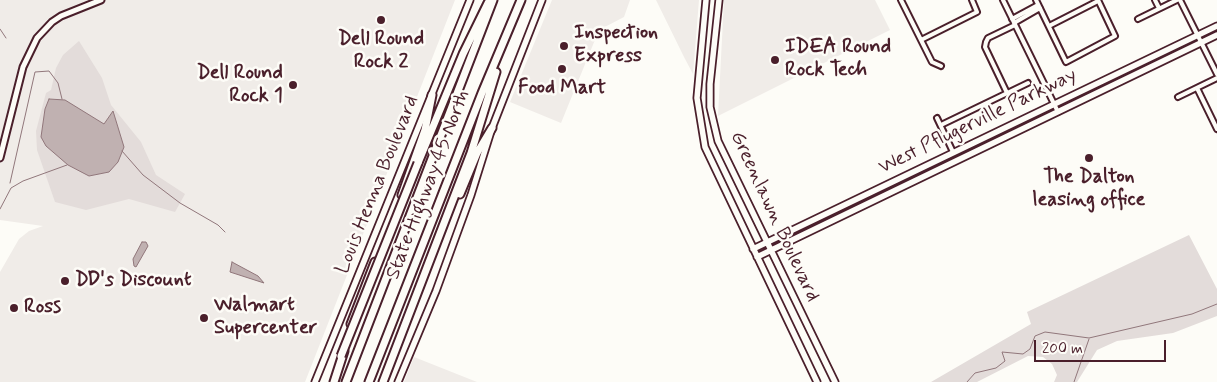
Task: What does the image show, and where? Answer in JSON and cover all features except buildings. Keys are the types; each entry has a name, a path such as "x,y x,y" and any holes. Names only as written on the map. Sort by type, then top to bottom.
{"highway":[{"path":"330,382 466,46 491,0"},
{"name":"State Highway 45 North","path":"346,382 424,182 491,0"},
{"name":"State Highway 45 North","path":"369,382 482,93 504,45 521,0"},
{"path":"383,382 453,202 504,45"},
{"path":"334,382 355,310 392,221 425,130 432,95"},
{"path":"383,382 477,154 492,128"}],"main road":[{"name":"Louis Henna Boulevard","path":"315,382 470,0"},
{"path":"398,382 436,291 471,195 492,128 542,0"},
{"name":"Greenlawn Boulevard","path":"706,0 697,98 705,146 817,382"},
{"name":"Greenlawn Boulevard","path":"718,0 715,50 710,84 710,107 718,141 835,382"},
{"name":"West Pflugerville Parkway","path":"753,249 1217,26"},
{"name":"West Pflugerville Parkway","path":"757,257 1217,35"},
{"path":"701,49 715,50"},
{"path":"909,173 913,182"}],"street":[{"path":"0,158 23,67 37,38 52,22 61,16 101,0"},
{"path":"907,0 901,1 932,62 941,66"},
{"path":"921,40 977,12 972,0"},
{"path":"1003,0 1058,112"},
{"path":"1007,93 985,47 986,42 988,38 1026,14 1038,4 1066,62 1115,36 1098,0 1049,26"},
{"path":"1155,0 1159,8"},
{"path":"1138,19 1178,0 1202,42 1217,74"},
{"path":"1178,97 1217,78"},
{"path":"941,125 1028,83"},
{"path":"1197,88 1217,129"},
{"path":"937,118 954,152"}],"shaded area":[{"path":"0,0 455,0 305,382 0,382 0,272 19,239 29,231 43,226 0,220"},
{"path":"552,0 630,0 624,17 599,30 561,123 510,102"},
{"path":"656,0 699,0 693,74 684,57"},
{"name":"IDEA Round Rock Tech","path":"724,0 875,0 890,30 718,116"},
{"path":"79,41 102,78 111,105 141,142 156,175 185,194 175,212 129,199 86,210 55,202 37,150 36,131 46,93 51,90 56,68 63,55"},
{"path":"49,99 65,100 104,124 113,111 124,147 118,162 109,172 89,176 68,165 46,146 41,137 45,109"},
{"path":"1189,235 1217,289 1217,316 1173,333 1117,341 1097,350 1077,382 1054,382 1057,375 1052,364 1043,357 1028,356 977,382 931,382 1031,324 1027,312"},
{"path":"142,242 146,242 148,246 136,267 134,266 133,259"},
{"path":"232,262 258,276 264,283 230,272"},
{"path":"414,357 477,382 404,382"}],"waterway":[{"path":"0,29 6,38"},
{"path":"10,183 35,72 49,71 58,83 62,99"},
{"path":"122,151 143,175 180,203 218,225 225,232"},
{"path":"0,209 11,188 23,181 67,165"},
{"path":"967,382 975,373 996,368 1005,361 1002,352 1023,354 1030,349 1035,336 1045,332 1089,338 1192,314 1217,304"},
{"path":"1074,382 1089,339"}],"place":[{"name":"Dell Round Rock 2","path":"381,20"},
{"name":"Inspection Express","path":"564,46"},
{"name":"IDEA Round Rock Tech","path":"775,60"},
{"name":"Food Mart","path":"562,69"},
{"name":"Dell Round Rock 1","path":"293,85"},
{"name":"The Dalton leasing office","path":"1089,158"},
{"name":"DD's Discount","path":"65,281"},
{"name":"Ross","path":"14,308"},
{"name":"Walmart Supercenter","path":"204,318"}]}
